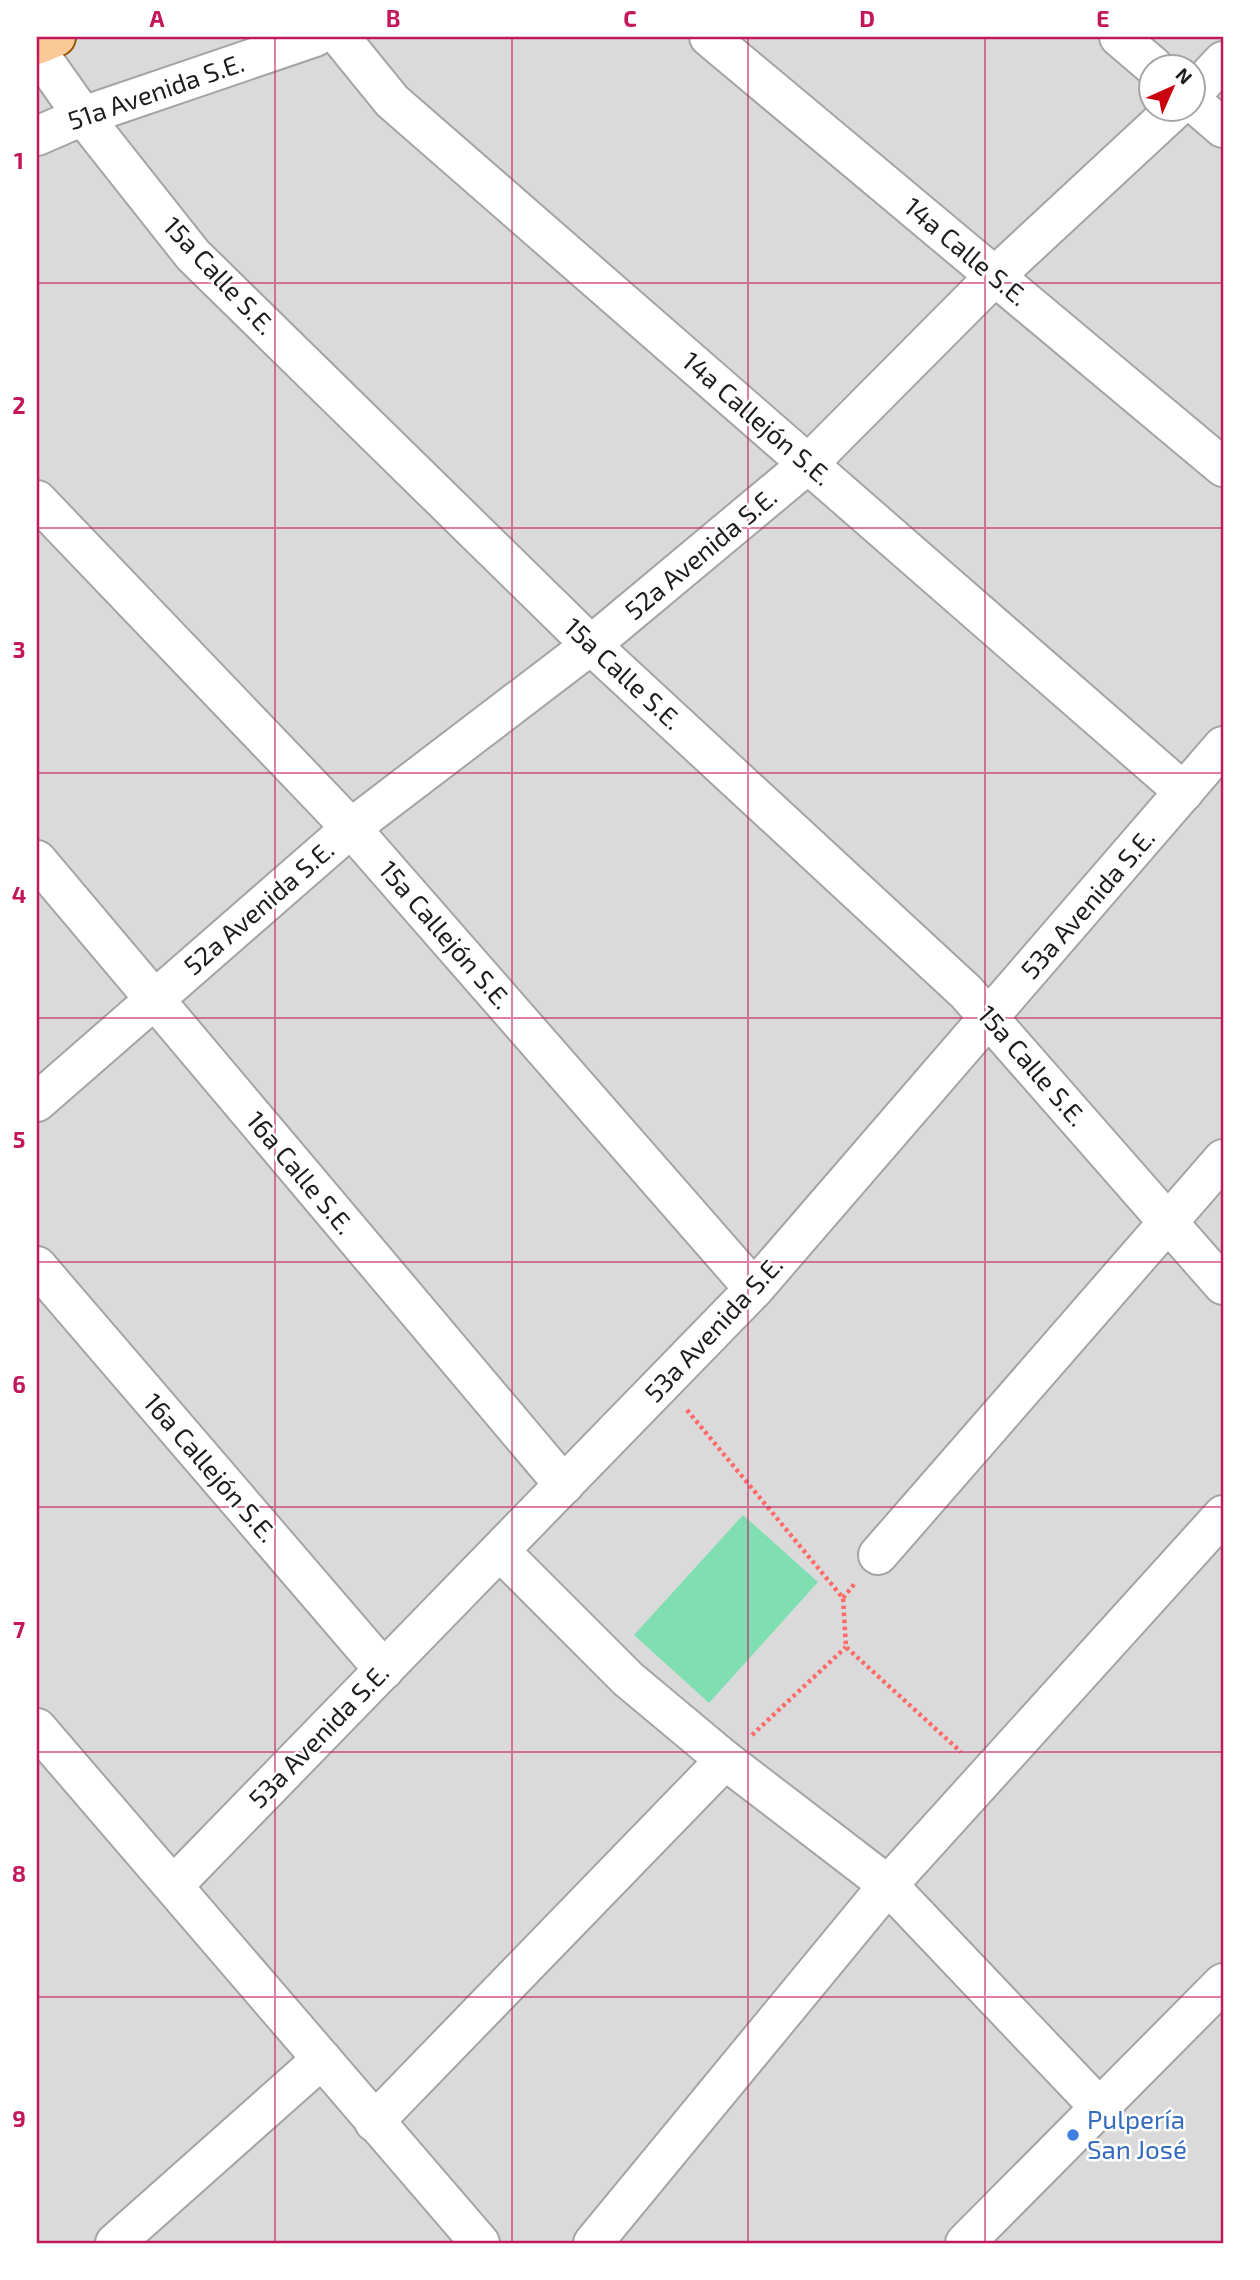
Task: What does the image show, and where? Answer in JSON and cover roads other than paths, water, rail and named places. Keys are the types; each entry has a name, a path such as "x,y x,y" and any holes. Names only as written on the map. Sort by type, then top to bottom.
{"main road":[{"path":"37,45 56,37"}],"street":[{"name":"51a Avenida S.E.","path":"37,136 83,116 315,37"},
{"name":"14a Callejón S.E.","path":"340,37 392,101 1184,792"},
{"name":"14a Calle S.E.","path":"709,37 1223,467"},
{"path":"1119,37 1138,53"},
{"name":"15a Calle S.E.","path":"37,51 83,116 193,255 591,645 966,992 1223,1285"},
{"path":"1208,77 1223,61"},
{"path":"1208,115 1223,128"},
{"name":"52a Avenida S.E.","path":"37,1101 351,828 591,645 808,464 995,276 1161,122"},
{"name":"15a Callejón S.E.","path":"37,500 351,828 754,1289"},
{"name":"53a Avenida S.E.","path":"174,1885 754,1289 1223,746"},
{"name":"16a Calle S.E.","path":"37,860 564,1485"},
{"path":"878,1555 1223,1159"},
{"name":"16a Callejón S.E.","path":"37,1266 384,1670"},
{"path":"593,2243 888,1885 1223,1515"},
{"path":"500,1550 628,1679 724,1760 888,1885 1100,2108"},
{"path":"37,1728 480,2243"},
{"path":"374,2122 724,1760"},
{"path":"965,2243 1223,1983"},
{"path":"115,2243 323,2059"}],"place":[{"name":"Pulpería San José","path":"1073,2135"}]}
